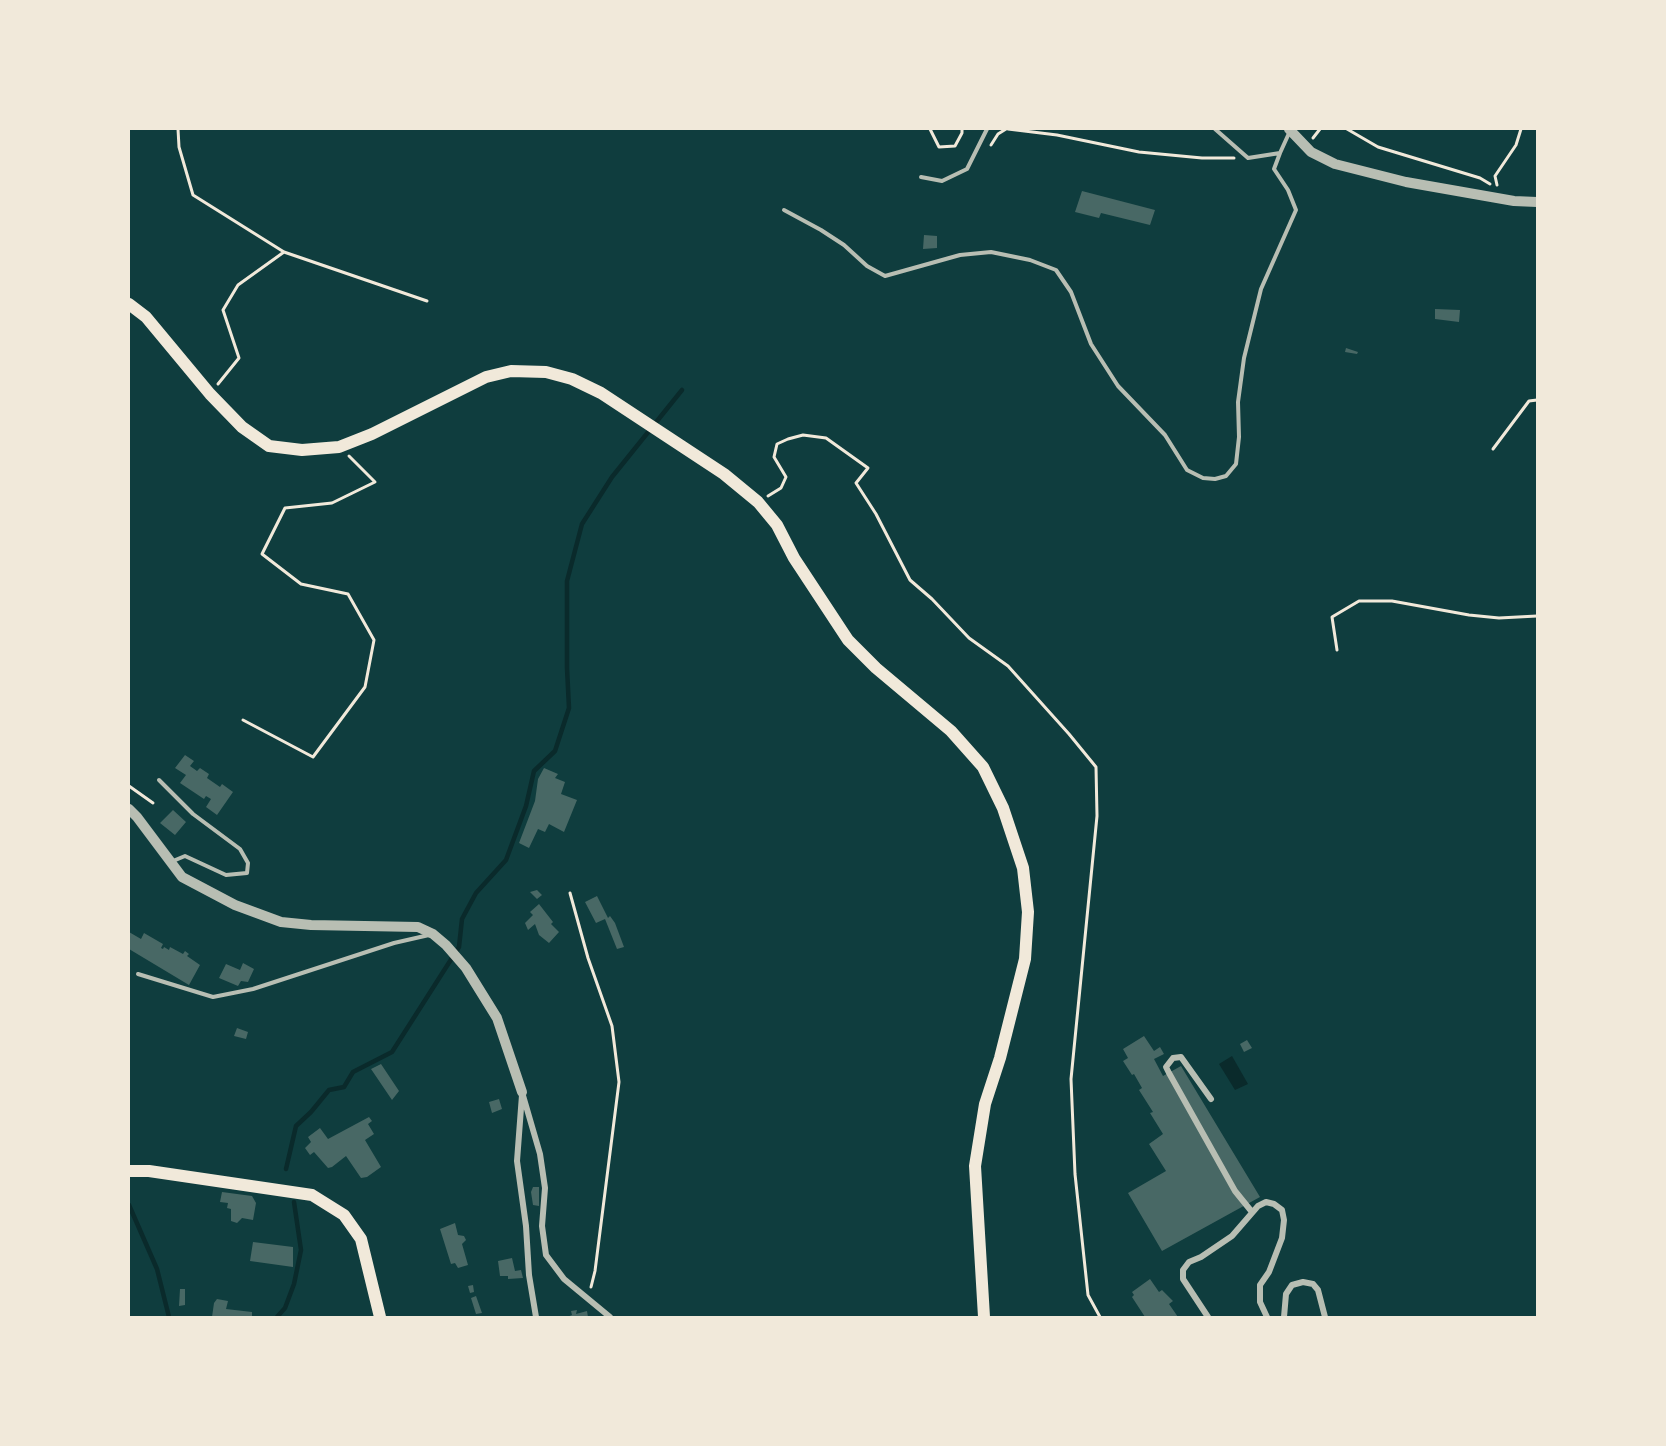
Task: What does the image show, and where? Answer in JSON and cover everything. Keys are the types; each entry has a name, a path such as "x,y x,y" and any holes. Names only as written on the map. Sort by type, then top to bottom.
{"main road":[{"path":"129,304 146,318 210,394 242,427 269,446 302,450 339,447 372,434 486,377 511,371 546,372 572,379 601,393 705,461 758,502 777,525 794,558 848,640 876,668 951,731 983,767 1003,808 1023,868 1028,912 1025,959 1000,1058 985,1104 975,1166 984,1317"},
{"path":"129,1171 149,1171 312,1195 344,1215 361,1239 380,1317"}],"street":[{"path":"1289,130 1311,152 1335,164 1406,182 1514,201 1537,202"},
{"path":"129,809 182,877 235,905 281,922 311,926 418,927 433,934 446,945 466,968 497,1018 522,1092 540,1154 545,1188 542,1226 546,1255 564,1279 610,1317"},
{"path":"1210,1099 1181,1057 1173,1058 1166,1066 1169,1073 1235,1191 1252,1212"},
{"path":"522,1092 517,1161 526,1226 529,1275 536,1317"},
{"path":"1208,1317 1183,1279 1183,1270 1189,1262 1201,1257 1232,1236 1252,1212 1266,1202 1282,1210 1284,1220 1282,1238 1269,1272 1260,1285 1260,1302 1267,1317"},
{"path":"1284,1317 1286,1294 1292,1285 1303,1282 1313,1284 1318,1290 1325,1317"}],"lane":[{"path":"921,177 942,182 967,170 987,129"},
{"path":"1215,129 1248,158 1280,153"},
{"path":"784,210 844,245 867,267 885,276 960,255 991,252 1030,260 1056,270 1071,292 1090,344 1118,386 1165,435 1188,470 1203,478 1215,479 1226,476 1236,464 1239,437 1238,402 1244,358 1261,290 1296,210 1288,190 1274,169 1289,130"},
{"path":"159,780 193,814 240,849 248,863 247,873 226,875 185,856 170,862"},
{"path":"138,974 213,997 253,988 394,943 433,934"}],"path":[{"path":"178,129 179,147 193,195 284,252 427,302"},
{"path":"930,129 939,147 956,146 962,129"},
{"path":"991,146 998,134 1007,129 1057,135 1139,152 1202,158 1248,158"},
{"path":"1347,129 1378,147 1480,178 1498,188 1495,176 1516,146 1521,129"},
{"path":"210,394 239,358 223,310 238,285 284,252"},
{"path":"1493,448 1529,400 1537,400"},
{"path":"243,720 312,758 365,687 374,640 348,594 301,584 262,554 285,508 332,503 375,482 339,447"},
{"path":"1336,650 1332,617 1359,601 1392,601 1468,615 1499,618 1537,616"},
{"path":"129,786 153,803"},
{"path":"570,893 588,958 612,1026 619,1082 595,1271 588,1298"}],"water":[{"path":"1232,1056 1248,1084 1235,1090 1219,1064"}],"building":[{"path":"1082,191 1155,210 1150,225 1101,213 1099,218 1075,212"},
{"path":"924,235 937,236 937,248 923,249"},
{"path":"1435,309 1460,310 1459,322 1435,319"},
{"path":"1346,348 1358,352 1357,354 1345,352"},
{"path":"185,755 194,761 190,766 197,771 200,768 209,774 207,778 220,787 222,784 233,792 217,815 206,807 211,799 206,796 204,799 180,783 186,775 175,768"},
{"path":"544,768 558,774 555,778 565,782 561,794 577,800 564,832 549,824 545,832 538,829 529,848 519,843 535,801 538,779"},
{"path":"173,810 186,822 175,835 160,823"},
{"path":"537,890 542,895 537,899 530,892"},
{"path":"597,896 608,918 610,916 615,923 624,947 617,949 605,919 596,923 585,902"},
{"path":"539,904 553,922 551,924 559,932 549,943 539,935 535,924 528,930 525,923 533,915 530,912"},
{"path":"129,932 141,939 144,933 163,944 161,948 163,949 164,947 169,950 170,947 183,954 185,951 189,954 187,956 200,965 189,985 129,949"},
{"path":"243,963 254,969 248,982 241,981 238,986 219,978 226,964 240,970"},
{"path":"237,1028 248,1032 246,1039 234,1036"},
{"path":"1144,1036 1154,1051 1160,1047 1164,1054 1154,1059 1163,1076 1181,1066 1260,1197 1162,1251 1128,1193 1166,1171 1149,1144 1163,1134 1139,1090 1142,1088 1123,1061 1128,1058 1123,1049"},
{"path":"1247,1040 1252,1048 1244,1052 1240,1044"},
{"path":"381,1064 399,1091 392,1100 371,1069"},
{"path":"499,1099 502,1109 492,1113 489,1102"},
{"path":"369,1117 372,1121 368,1124 374,1134 365,1140 381,1167 367,1177 361,1178 346,1156 328,1168 314,1152 310,1155 305,1148 311,1142 308,1137 320,1128 328,1139"},
{"path":"533,1187 539,1187 539,1206 533,1205 531,1192"},
{"path":"222,1192 252,1196 256,1203 253,1220 242,1218 237,1223 231,1221 231,1209 227,1208 228,1203 220,1202"},
{"path":"455,1223 458,1235 464,1236 466,1240 462,1244 468,1265 458,1268 455,1263 451,1264 440,1229"},
{"path":"253,1242 293,1247 293,1267 250,1261"},
{"path":"512,1258 515,1271 521,1270 523,1278 508,1279 508,1276 500,1276 498,1261"},
{"path":"1150,1279 1159,1292 1162,1290 1173,1301 1169,1304 1178,1317 1145,1317 1132,1297 1134,1295 1132,1292"},
{"path":"473,1285 474,1292 470,1293 468,1286"},
{"path":"180,1289 185,1289 185,1305 179,1306"},
{"path":"476,1296 482,1313 476,1314 471,1298"},
{"path":"217,1299 228,1301 226,1309 252,1312 252,1317 212,1317 214,1303"},
{"path":"577,1310 576,1314 587,1311 588,1317 567,1317 572,1315 571,1311"}],"waterway":[{"path":"286,1169 296,1126 329,1090 344,1087 353,1072 392,1052 459,947 462,919 476,893 506,860 526,806 534,771 555,751 569,708 567,581 582,524 612,477 682,390"},
{"path":"277,1317 285,1308 294,1284 301,1250 294,1202"},
{"path":"129,1205 157,1269 169,1317"}]}
